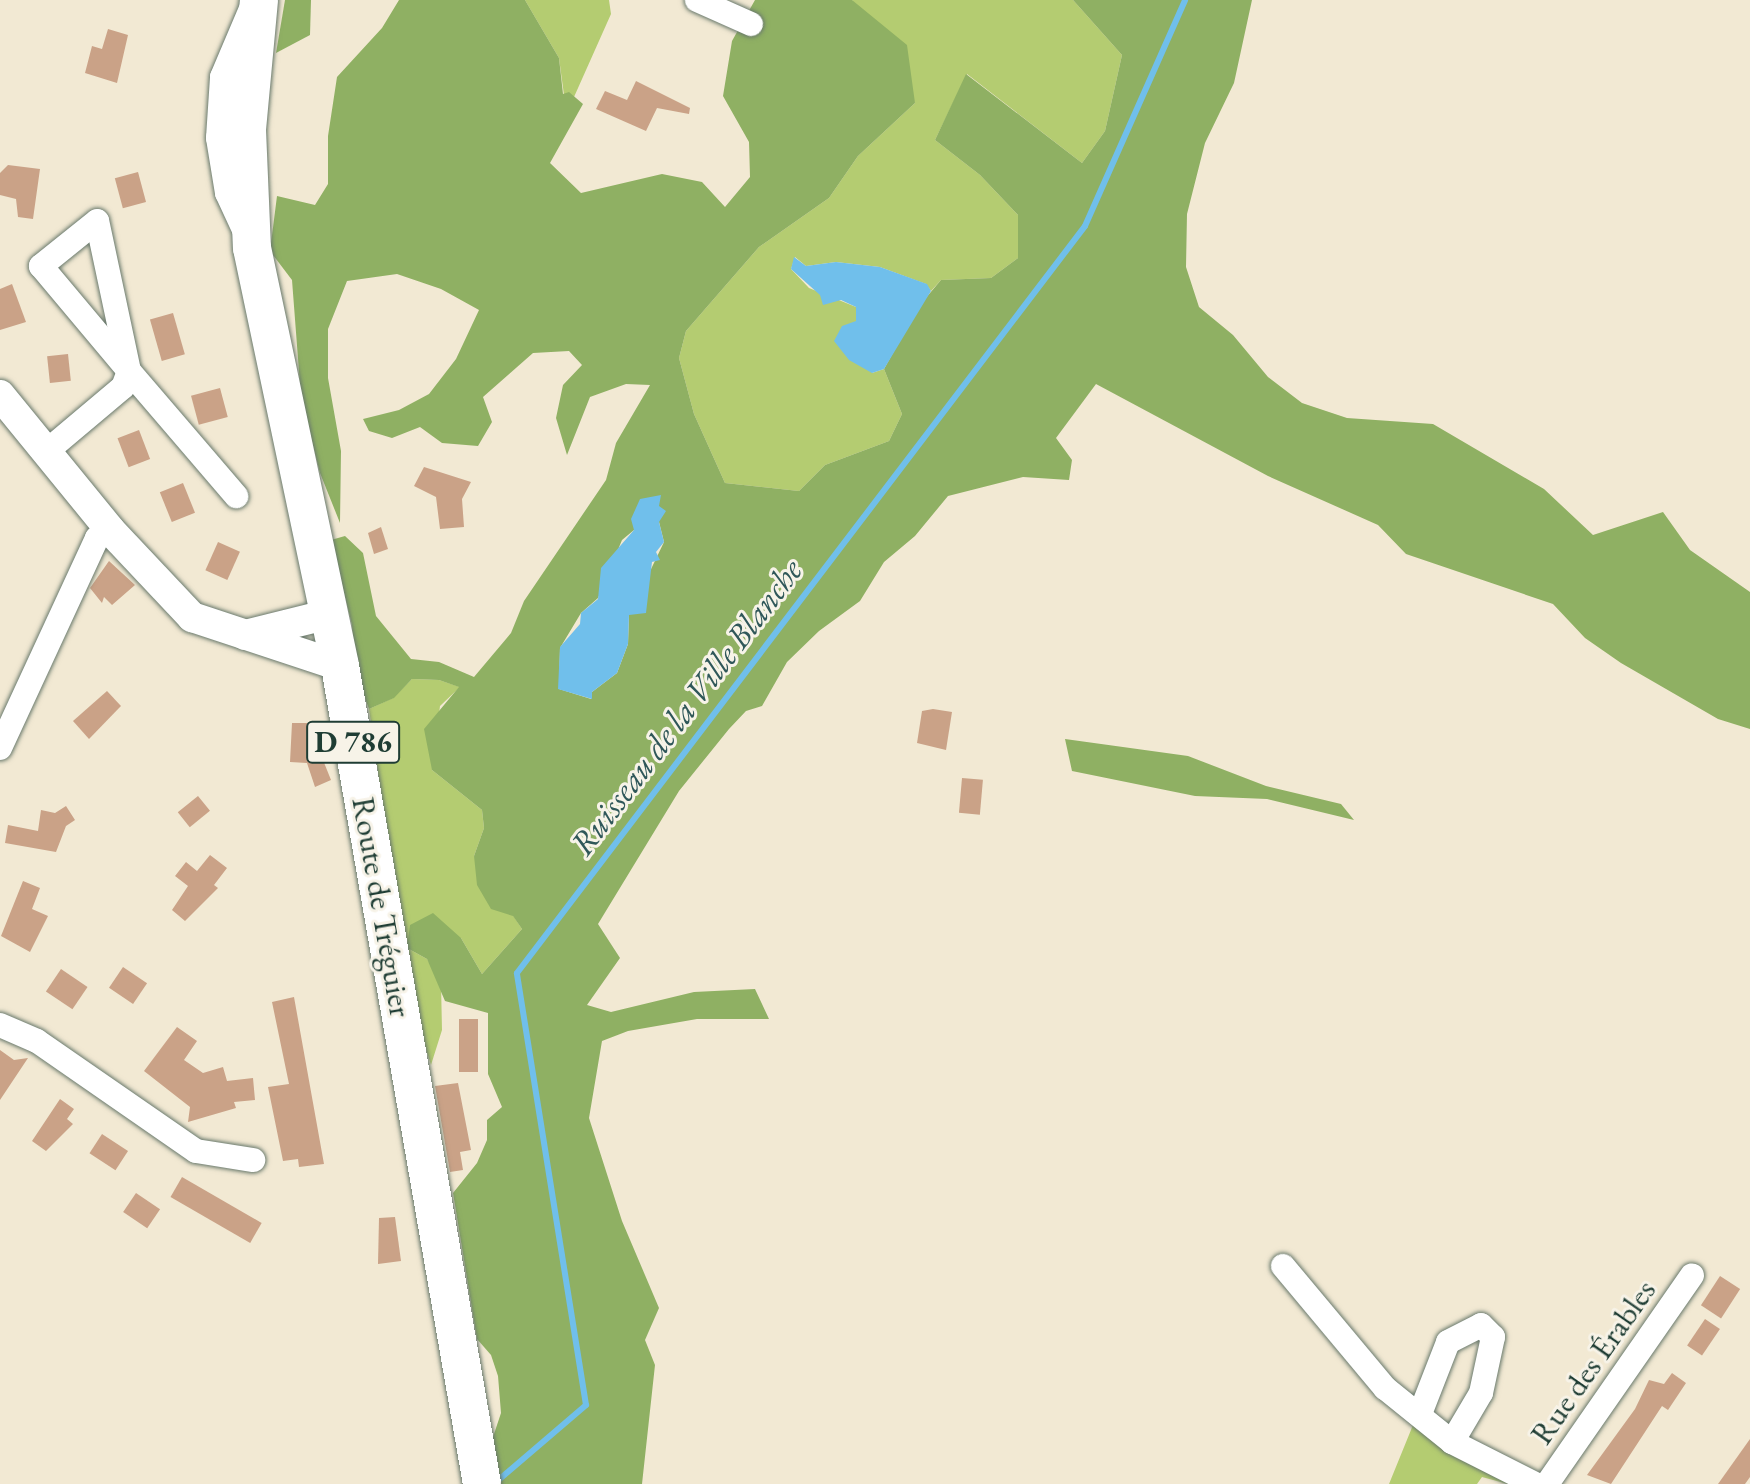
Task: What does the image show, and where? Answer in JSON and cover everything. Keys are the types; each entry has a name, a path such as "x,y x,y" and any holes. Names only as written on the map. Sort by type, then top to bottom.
{"main road":[{"name":"Route de Tréguier","path":"258,0 247,130 252,248 340,666 482,1484"}],"street":[{"path":"697,0 751,24"},
{"path":"47,451 123,387 129,371 126,339 97,221 41,266 129,371 236,496"},
{"path":"0,395 110,530 192,617 340,666"},
{"path":"0,748 97,538 110,530"},
{"path":"245,635 329,614"},
{"path":"0,1025 37,1041 196,1151 253,1160"},
{"path":"1283,1266 1385,1388 1452,1442 1535,1484"},
{"name":"Rue des Érables","path":"1547,1484 1692,1275"},
{"path":"1420,1414 1448,1342 1481,1325 1493,1337 1481,1393 1452,1442"}],"green space":[{"path":"285,0 311,0 310,35 276,53"},
{"path":"399,0 525,0 559,58 563,94 569,92 583,104 550,163 581,193 662,174 702,182 725,207 750,177 749,142 723,96 732,41 755,0 852,0 907,45 915,103 858,156 829,198 759,247 686,331 679,358 694,414 725,483 799,491 825,465 889,441 902,414 884,369 919,306 941,280 991,278 1018,258 1018,215 980,175 935,140 966,74 1082,163 1105,131 1122,55 1073,0 1252,0 1234,83 1205,143 1187,214 1186,267 1199,307 1233,335 1268,377 1302,403 1347,418 1433,424 1544,489 1593,535 1663,512 1690,550 1750,592 1750,729 1718,719 1621,663 1585,638 1553,604 1406,554 1378,525 1268,476 1096,384 1056,438 1072,460 1069,480 1023,477 948,496 915,536 884,562 860,601 819,631 787,662 762,706 746,711 729,729 679,791 598,924 620,958 587,1005 611,1012 694,992 755,989 769,1019 697,1019 628,1031 602,1041 589,1118 622,1221 659,1308 645,1340 655,1365 642,1484 499,1484 491,1443 501,1413 498,1376 491,1355 477,1339 453,1193 477,1163 487,1140 487,1120 502,1107 488,1074 488,1013 445,1001 427,959 407,948 410,925 433,913 461,938 482,974 522,929 513,916 491,909 477,885 474,856 484,828 482,810 432,770 424,729 459,687 439,680 412,679 394,698 369,709 355,671 352,625 331,540 345,536 363,553 376,616 411,659 439,662 474,677 511,633 524,601 606,480 616,443 650,385 626,384 590,397 567,455 556,418 563,385 582,365 569,351 533,353 483,397 492,422 478,446 442,443 420,427 392,438 369,431 363,419 399,410 429,394 456,359 479,310 441,289 397,274 347,281 328,329 328,378 341,451 340,523 320,473 301,398 292,280 270,251 277,196 315,205 328,184 328,136 337,77 382,28","holes":["659,522 664,542 629,615 628,644 617,673 592,692 591,699 559,689 560,648 581,613 598,598 622,540 634,530"]},
{"path":"525,0 609,0 611,14 574,97 564,95 559,58"},
{"path":"852,0 1073,0 1122,55 1105,131 1082,163 967,74 935,140 980,175 1018,215 1018,258 991,278 941,280 931,291 926,284 880,267 836,262 806,266 795,257 791,269 809,288 856,307 872,373 884,369 902,414 889,441 825,465 799,491 725,483 694,414 679,358 686,331 759,247 829,198 858,156 915,103"},
{"path":"412,679 439,680 460,687 440,706 432,770 482,810 484,828 474,856 522,929 482,974 461,938 407,948 427,959 441,983 442,1030 431,1065 416,1017 400,928 369,709 393,698"},
{"path":"1065,739 1188,756 1266,786 1341,804 1354,820 1267,799 1195,796 1072,771"},
{"path":"1413,1425 1510,1482 1482,1477 1477,1484 1389,1484"}],"water":[{"path":"794,257 806,266 836,262 880,267 927,284 931,291 884,369 872,373 849,360 834,341 842,326 856,321 856,307 841,300 823,305 820,295 791,269"},
{"path":"661,495 659,506 666,511 659,522 664,542 656,552 660,560 652,562 646,613 629,615 628,644 617,673 592,692 592,699 558,689 560,647 580,624 581,613 598,599 601,568 634,530 631,519 640,499"}],"building":[{"path":"108,29 128,35 117,83 85,73 92,46 102,49"},
{"path":"636,81 690,108 689,114 657,108 646,131 596,109 605,91 627,100"},
{"path":"8,165 40,169 33,219 18,217 16,199 0,195 0,173"},
{"path":"138,172 146,202 123,208 115,178"},
{"path":"12,284 26,322 0,330 0,289"},
{"path":"173,313 185,354 162,361 150,320"},
{"path":"68,354 71,381 50,383 47,356"},
{"path":"220,388 228,417 199,425 191,396"},
{"path":"139,430 150,459 129,467 118,438"},
{"path":"424,467 471,482 462,499 464,527 440,529 436,497 414,486"},
{"path":"183,483 195,513 172,522 160,492"},
{"path":"381,527 388,549 374,554 368,533"},
{"path":"218,542 240,552 227,580 205,570"},
{"path":"109,561 135,585 112,605 104,597 102,603 90,588"},
{"path":"107,691 121,706 89,739 73,721"},
{"path":"922,711 952,712 946,750 917,743"},
{"path":"292,723 310,723 308,754 319,750 331,780 315,787 307,763 290,762"},
{"path":"962,778 983,780 980,815 959,813"},
{"path":"198,796 210,811 190,827 178,812"},
{"path":"66,806 75,820 66,826 56,852 5,843 8,825 38,831 41,810 55,813"},
{"path":"210,855 227,868 214,885 218,888 185,921 172,910 188,886 175,876 186,862 197,871"},
{"path":"23,881 40,888 32,909 48,916 30,952 1,936"},
{"path":"123,967 147,983 133,1004 109,988"},
{"path":"61,969 88,987 72,1009 46,991"},
{"path":"294,997 324,1164 299,1167 298,1159 283,1161 268,1087 289,1084 272,1002"},
{"path":"459,1019 478,1019 478,1072 459,1072"},
{"path":"177,1027 197,1041 184,1060 203,1073 223,1067 227,1081 253,1078 255,1100 234,1102 236,1108 188,1122 190,1107 144,1071"},
{"path":"0,1050 14,1060 28,1058 0,1100"},
{"path":"458,1083 471,1150 460,1152 463,1170 450,1172 435,1086"},
{"path":"60,1099 74,1109 67,1119 73,1124 46,1151 32,1141"},
{"path":"102,1134 128,1151 115,1170 89,1153"},
{"path":"182,1177 262,1223 250,1243 170,1197"},
{"path":"136,1193 160,1209 147,1228 123,1212"},
{"path":"395,1217 401,1261 378,1264 379,1218"},
{"path":"1720,1276 1740,1289 1721,1318 1701,1305"},
{"path":"1705,1319 1720,1329 1702,1356 1687,1346"},
{"path":"1672,1373 1686,1383 1668,1410 1662,1406 1611,1484 1587,1475 1635,1409 1649,1380 1664,1384"},
{"path":"1750,1439 1750,1477 1745,1484 1718,1484"}],"waterway":[{"name":"Ruisseau de la Ville Blanche","path":"495,1483 586,1405 517,973 1085,226 1185,0"}]}
